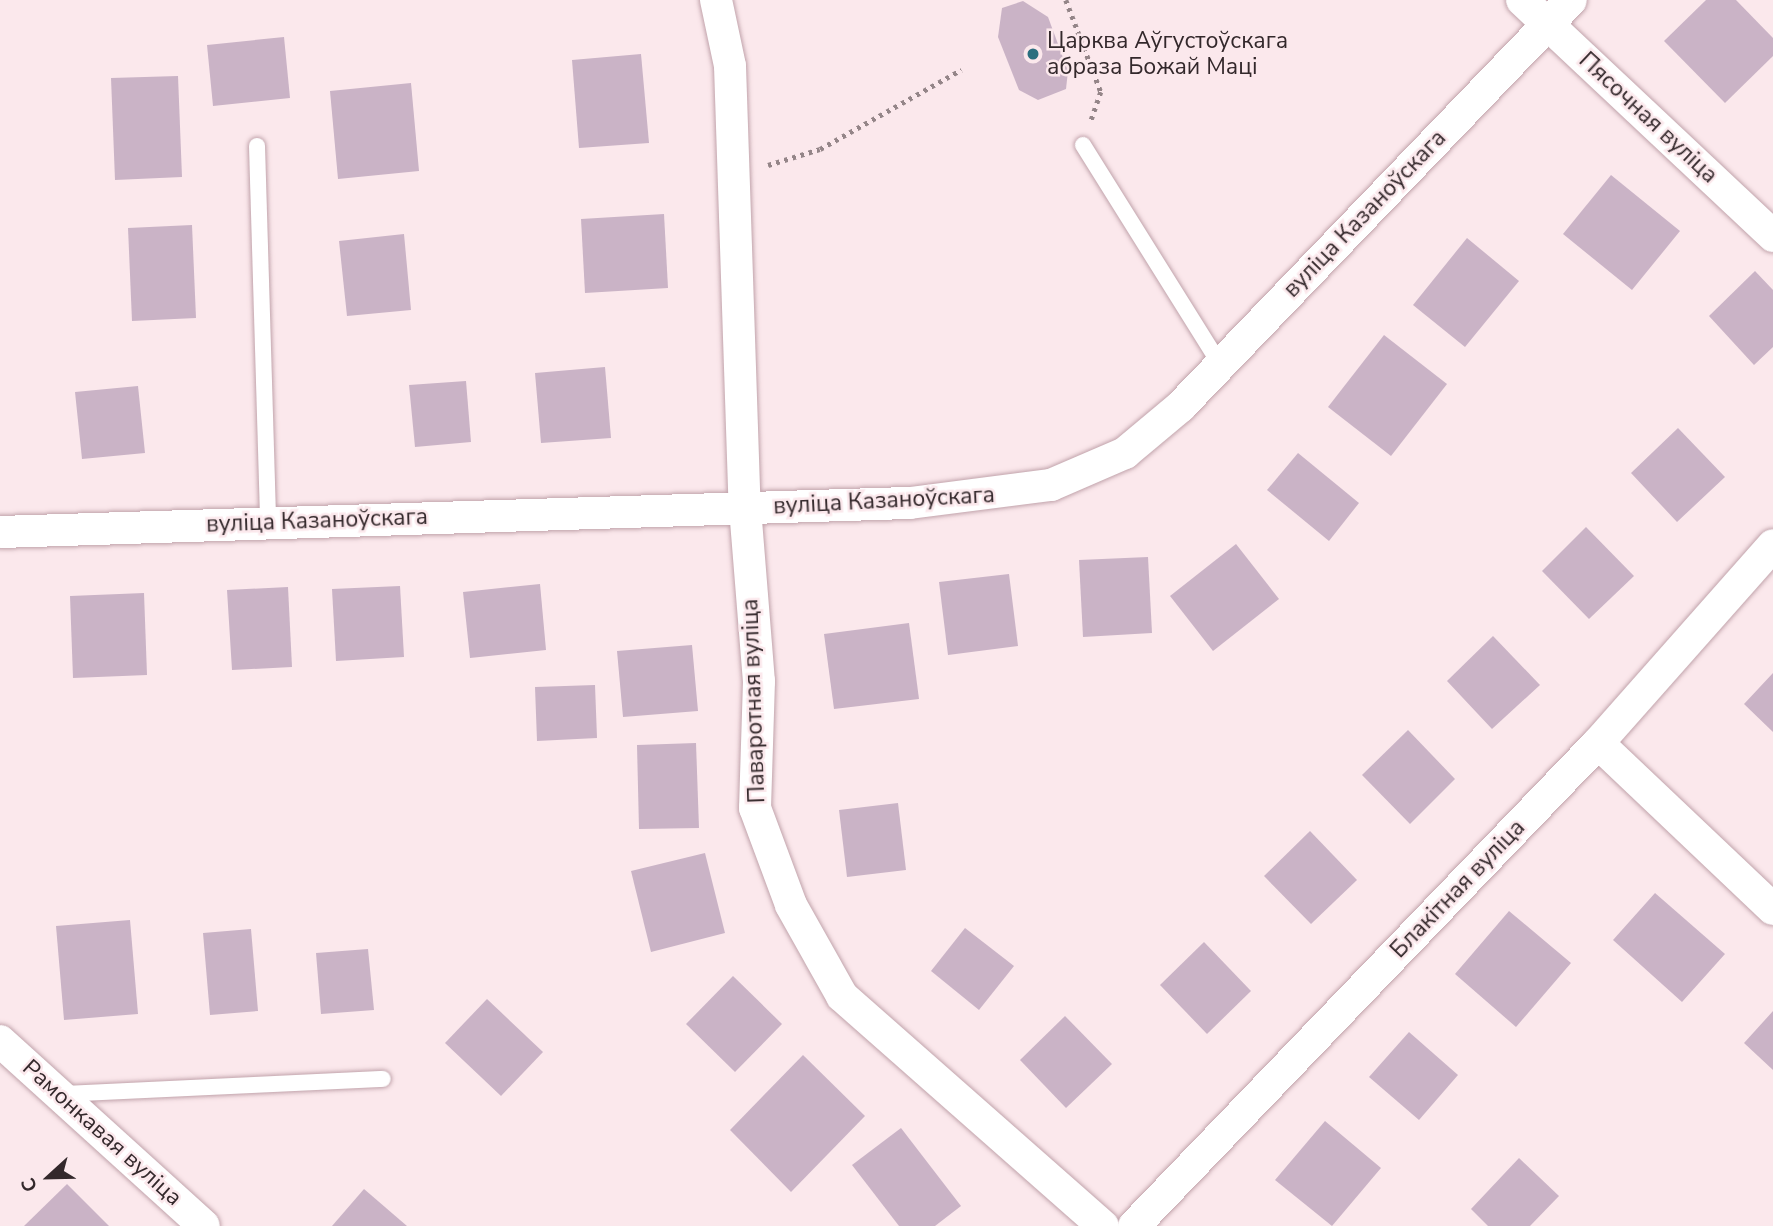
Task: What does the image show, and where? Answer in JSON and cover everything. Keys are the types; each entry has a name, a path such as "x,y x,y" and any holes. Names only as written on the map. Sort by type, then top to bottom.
{"street":[{"name":"Паваротная вуліца","path":"716,0 730,66 745,508 759,681 755,808 791,905 842,996 1102,1226"},
{"name":"Пясочная вуліца","path":"1522,0 1773,236"},
{"name":"вуліца Казаноўскага","path":"0,532 986,498 1051,485 1125,453 1220,365 1571,0"},
{"name":"Блакітная вуліца","path":"1134,1226 1598,743 1773,545"},
{"path":"1598,743 1773,909"},
{"name":"Рамонкавая вуліца","path":"0,1041 204,1226"}],"lane":[{"path":"1083,145 1220,365"},
{"path":"257,146 268,522"},
{"path":"60,1094 383,1079"}],"path":[{"path":"1066,0 1101,92 1083,145"},
{"path":"734,175 820,149 961,71"}],"building":[{"path":"1706,0 1736,0 1773,38 1773,56 1725,103 1664,41"},
{"name":"Царква Аўгустоўскага абраза Божай Маці","path":"1023,1 1048,17 1068,71 1066,89 1038,100 1019,90 998,37 1002,8"},
{"path":"284,37 290,98 213,106 207,45"},
{"path":"641,54 649,143 579,148 572,60"},
{"path":"178,76 182,177 115,180 111,78"},
{"path":"411,83 419,171 338,179 330,91"},
{"path":"1611,175 1680,231 1632,290 1563,234"},
{"path":"664,214 668,288 585,293 581,219"},
{"path":"192,225 196,318 132,321 128,228"},
{"path":"404,234 411,310 347,316 339,241"},
{"path":"1467,238 1519,281 1465,347 1413,305"},
{"path":"1755,271 1773,290 1773,347 1754,365 1709,316"},
{"path":"1384,335 1447,384 1391,456 1328,407"},
{"path":"605,367 611,438 541,443 535,373"},
{"path":"466,381 471,442 415,447 409,385"},
{"path":"138,386 145,453 82,459 75,392"},
{"path":"1678,428 1725,477 1677,522 1631,473"},
{"path":"1298,453 1359,503 1329,541 1267,490"},
{"path":"1586,527 1634,576 1589,619 1542,571"},
{"path":"1236,544 1279,599 1213,651 1170,596"},
{"path":"1148,557 1152,633 1083,637 1079,560"},
{"path":"1009,574 1018,646 948,655 939,582"},
{"path":"540,584 546,650 470,658 463,592"},
{"path":"400,586 404,657 336,661 332,589"},
{"path":"288,587 292,667 232,670 227,590"},
{"path":"144,593 147,675 73,678 70,596"},
{"path":"909,623 919,699 834,709 824,634"},
{"path":"1493,636 1540,685 1492,729 1447,681"},
{"path":"692,645 698,711 623,717 617,651"},
{"path":"1773,673 1773,732 1744,704"},
{"path":"595,685 597,738 537,741 535,687"},
{"path":"1408,730 1455,779 1410,824 1362,775"},
{"path":"696,743 699,828 639,829 637,745"},
{"path":"898,803 906,870 847,877 839,810"},
{"path":"1310,831 1357,880 1311,924 1264,876"},
{"path":"705,853 725,933 651,952 631,871"},
{"path":"1655,893 1725,954 1682,1002 1613,940"},
{"path":"1509,911 1571,963 1516,1027 1455,974"},
{"path":"130,920 138,1014 64,1020 56,926"},
{"path":"965,928 1014,966 979,1010 931,971"},
{"path":"251,929 258,1011 210,1015 203,933"},
{"path":"1204,942 1251,991 1207,1034 1160,985"},
{"path":"368,949 374,1010 321,1014 316,953"},
{"path":"733,976 782,1024 735,1072 686,1024"},
{"path":"487,999 543,1052 501,1096 445,1043"},
{"path":"1773,1011 1773,1070 1744,1043"},
{"path":"1065,1016 1112,1064 1066,1108 1020,1060"},
{"path":"1409,1032 1458,1075 1419,1120 1369,1077"},
{"path":"803,1055 865,1116 791,1192 730,1130"},
{"path":"1325,1121 1381,1168 1332,1226 1275,1180"},
{"path":"901,1128 961,1206 935,1226 899,1226 852,1165"},
{"path":"1519,1158 1559,1196 1530,1226 1488,1226 1471,1209"},
{"path":"67,1184 109,1226 24,1226"},
{"path":"364,1189 407,1226 332,1226"}],"place":[{"name":"Царква Аўгустоўскага абраза Божай Маці","path":"1033,54"}]}
